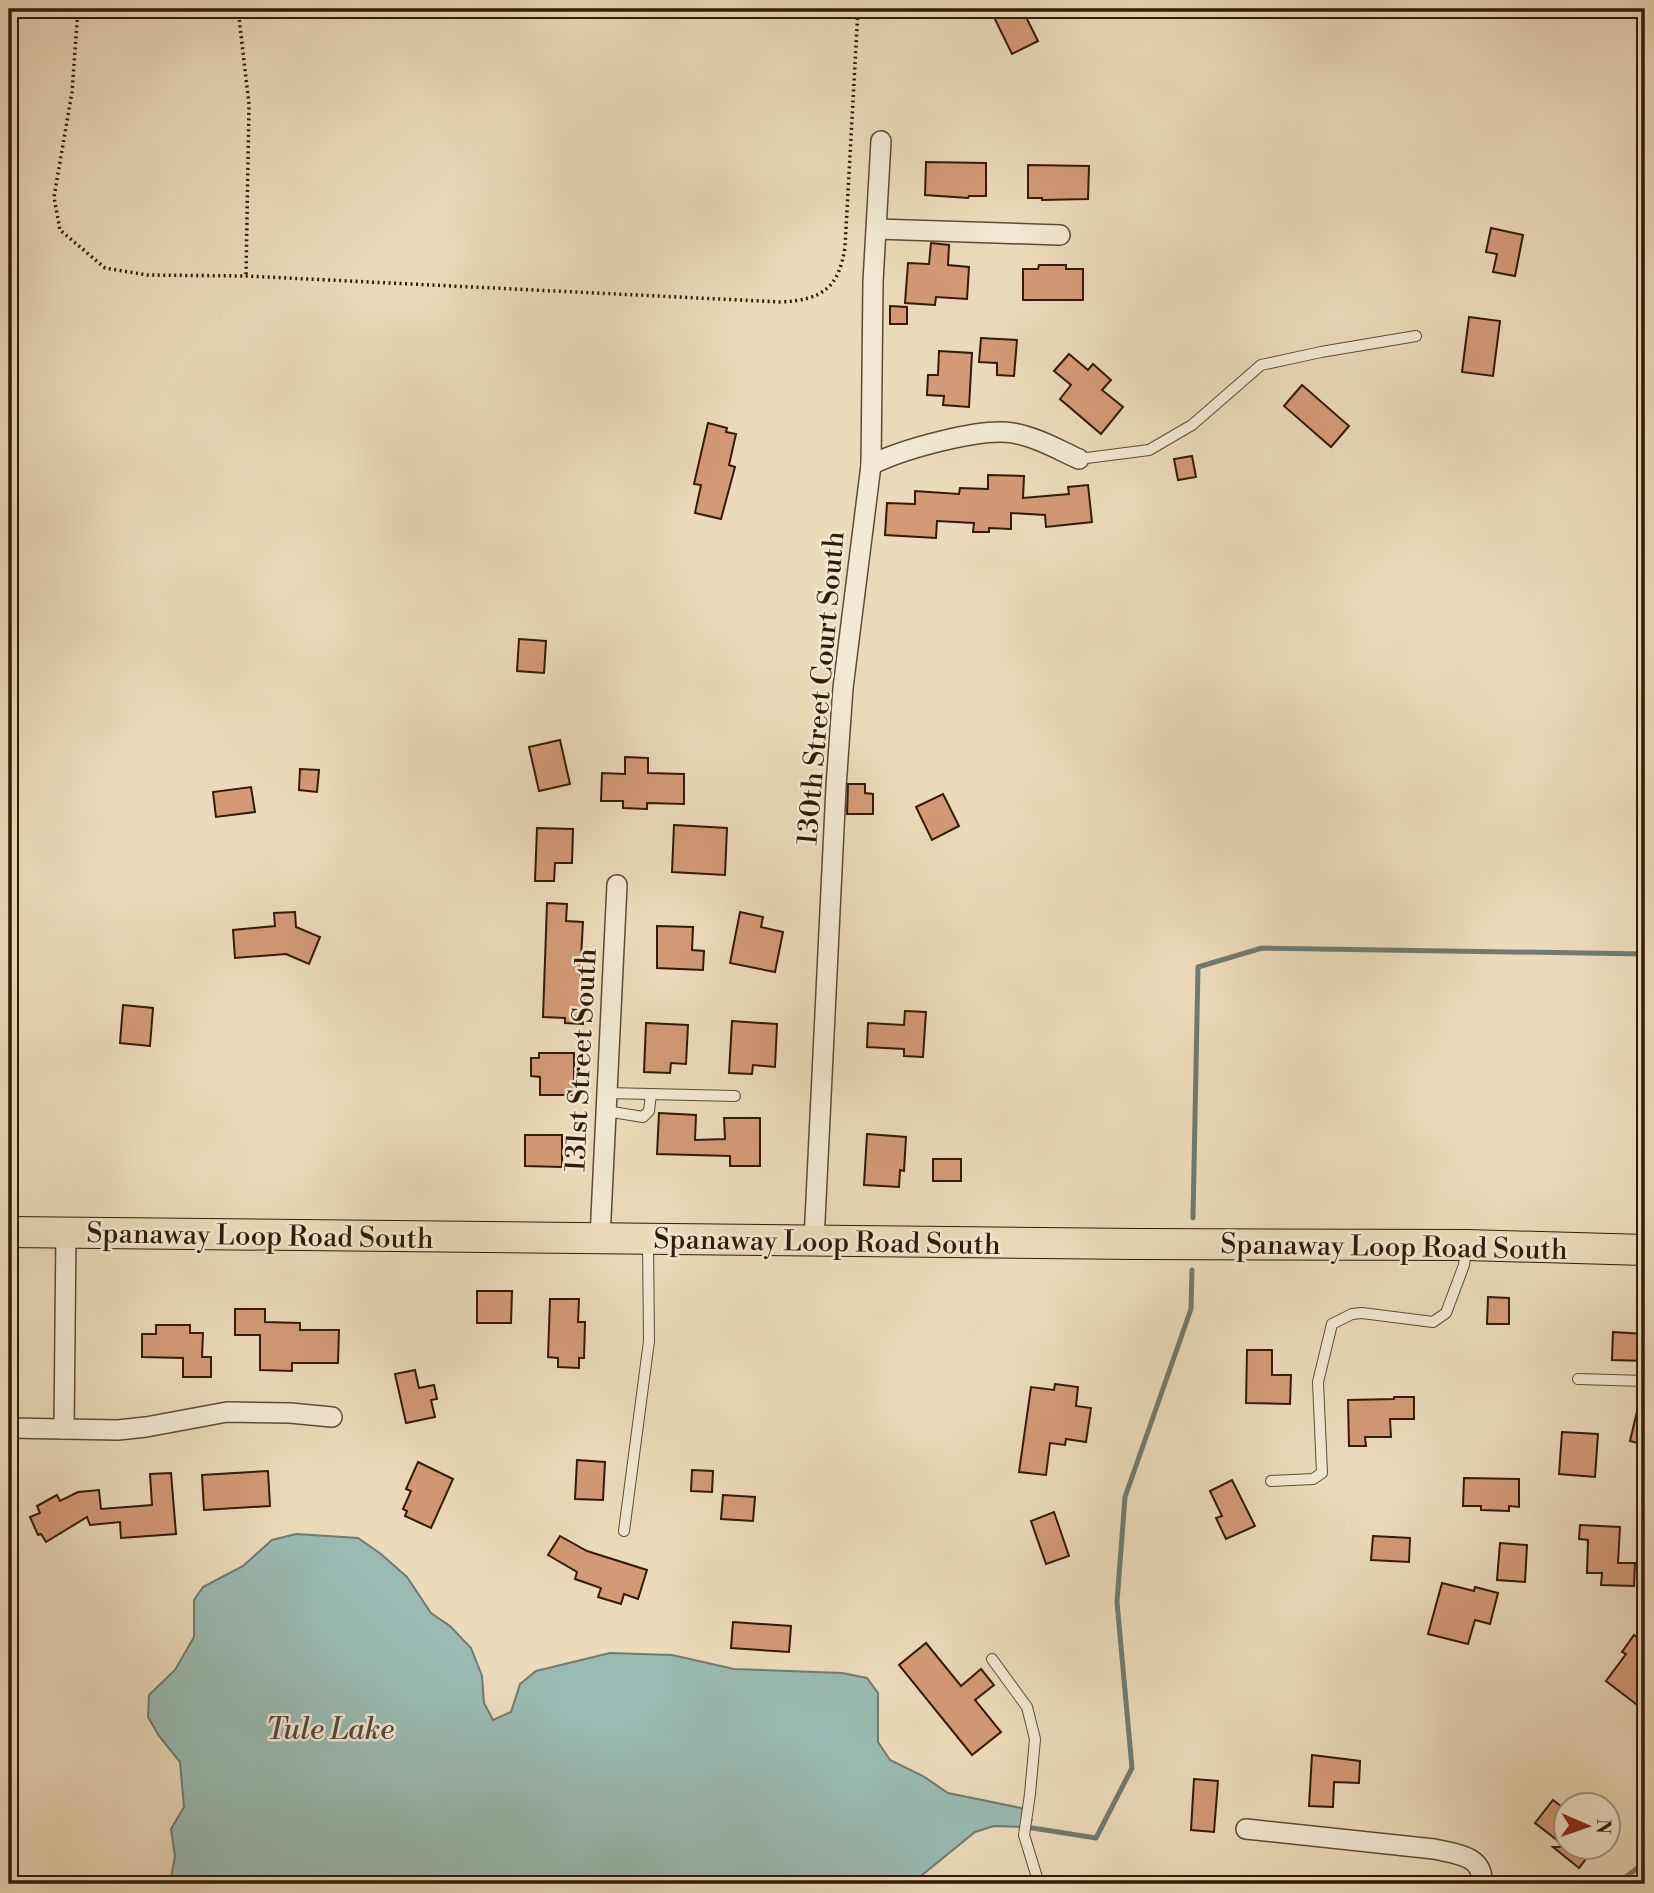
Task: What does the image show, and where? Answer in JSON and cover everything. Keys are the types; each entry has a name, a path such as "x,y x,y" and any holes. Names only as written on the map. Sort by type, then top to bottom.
{"main road":[{"name":"Spanaway Loop Road South","path":"9,1232 1467,1245 1645,1250"}],"street":[{"name":"130th Street Court South","path":"814,1241 837,762 846,660 871,465 873,282 881,141"},
{"path":"877,229 1060,235"},
{"path":"871,465 889,456 964,438 1009,432 1027,436 1079,459"},
{"name":"131st Street South","path":"600,1238 617,885"},
{"path":"64,1429 66,1232"},
{"path":"9,1428 118,1430 227,1412 332,1417"},
{"path":"1246,1829 1434,1849 1464,1856 1479,1866 1482,1871 1482,1884"}],"lane":[{"path":"1079,459 1149,450 1192,425 1261,365 1321,352 1416,337"},
{"path":"606,1102 650,1094 735,1096"},
{"path":"606,1102 643,1117 649,1111 650,1094"},
{"path":"624,1531 649,1341 648,1239"},
{"path":"1270,1481 1313,1479 1322,1473 1318,1382 1332,1324 1352,1314 1362,1313 1433,1322 1446,1313 1464,1265 1467,1245"},
{"path":"1578,1380 1645,1381"},
{"path":"992,1659 1027,1707 1035,1739 1024,1835 1039,1884"}],"path":[{"path":"78,9 72,92 54,197 60,230 105,268 147,275 246,276 781,302 812,298 824,292 834,282 842,267 858,9"},
{"path":"238,9 249,104 246,276"}],"water":[{"name":"Tule Lake","path":"296,1534 358,1538 407,1577 431,1613 450,1626 471,1648 482,1676 484,1703 493,1720 511,1712 520,1684 536,1671 610,1653 672,1655 734,1669 842,1673 867,1678 878,1693 878,1742 890,1760 923,1776 948,1793 1021,1808 1032,1820 1026,1827 994,1826 975,1832 911,1884 170,1884 175,1856 171,1829 184,1807 180,1762 148,1717 149,1695 175,1670 194,1637 194,1600 203,1587 243,1566 272,1540"}],"building":[{"path":"990,9 1022,9 1038,41 1012,54"},
{"path":"926,162 986,163 986,196 968,198 925,195"},
{"path":"1028,165 1089,166 1088,199 1028,198"},
{"path":"1491,228 1523,235 1515,276 1493,272 1497,254 1486,252"},
{"path":"931,243 949,245 948,265 969,267 967,299 936,297 935,305 905,303 908,263 929,264"},
{"path":"1039,265 1066,265 1066,269 1083,269 1083,300 1023,300 1023,269 1038,269"},
{"path":"890,306 907,307 907,324 890,324"},
{"path":"1469,317 1500,321 1493,376 1462,372"},
{"path":"981,338 1017,340 1014,376 997,375 997,363 979,362"},
{"path":"939,351 972,353 969,407 943,405 944,396 927,395 928,375 938,375"},
{"path":"1069,354 1088,370 1093,364 1111,380 1102,390 1123,407 1101,434 1060,399 1071,385 1054,371"},
{"path":"1302,385 1349,426 1331,447 1284,406"},
{"path":"708,423 727,428 726,432 736,434 729,465 735,467 721,519 695,513 701,485 694,484"},
{"path":"1192,456 1196,477 1178,480 1174,459"},
{"path":"988,475 1024,476 1023,498 1069,494 1068,487 1088,485 1092,522 1046,527 1045,515 1011,513 1011,529 989,528 989,532 973,532 974,523 937,521 936,538 885,535 887,503 915,504 915,491 959,494 960,488 988,489"},
{"path":"519,639 546,641 544,673 517,671"},
{"path":"560,740 570,784 539,791 529,747"},
{"path":"625,757 648,758 648,773 684,774 684,804 647,803 647,809 623,808 623,801 601,801 602,773 625,774"},
{"path":"300,769 319,770 317,792 299,790"},
{"path":"848,784 865,784 865,793 873,794 873,814 847,814"},
{"path":"251,787 255,812 216,817 213,792"},
{"path":"943,794 959,826 932,840 916,807"},
{"path":"674,825 727,828 725,875 672,872"},
{"path":"537,828 573,829 572,863 555,863 554,881 535,881"},
{"path":"547,903 567,904 566,921 583,922 580,991 585,991 583,1024 565,1023 565,1018 543,1017"},
{"path":"295,912 296,927 320,937 309,964 286,954 235,958 233,930 275,926 274,913"},
{"path":"740,912 763,917 761,927 783,932 775,972 730,963"},
{"path":"657,926 693,927 692,950 704,951 703,970 657,968"},
{"path":"123,1005 153,1008 150,1046 120,1043"},
{"path":"905,1011 926,1012 923,1057 904,1056 904,1049 867,1047 868,1023 904,1025"},
{"path":"732,1021 777,1024 775,1067 753,1065 752,1074 729,1073"},
{"path":"646,1023 688,1025 686,1064 671,1063 670,1073 644,1072"},
{"path":"539,1053 574,1053 574,1095 540,1095 540,1077 531,1076 531,1058 539,1058"},
{"path":"659,1113 696,1115 695,1140 725,1139 724,1118 760,1118 760,1166 730,1166 730,1156 657,1154"},
{"path":"867,1134 906,1137 904,1171 900,1170 899,1187 864,1185"},
{"path":"525,1135 562,1135 562,1167 525,1166"},
{"path":"933,1159 961,1159 961,1181 933,1181"},
{"path":"477,1291 512,1291 511,1323 477,1323"},
{"path":"1488,1297 1509,1298 1509,1324 1487,1324"},
{"path":"550,1299 579,1299 578,1322 585,1322 584,1358 579,1358 579,1368 558,1367 558,1358 548,1357"},
{"path":"235,1309 265,1309 265,1322 300,1323 300,1330 339,1330 338,1363 292,1363 292,1371 260,1370 260,1335 235,1335"},
{"path":"156,1325 190,1325 190,1333 203,1333 202,1357 211,1357 211,1377 183,1377 183,1358 142,1357 142,1334 156,1334"},
{"path":"1613,1332 1645,1334 1645,1361 1612,1360"},
{"path":"1247,1350 1272,1350 1272,1375 1291,1375 1290,1404 1246,1403"},
{"path":"415,1370 419,1388 434,1385 437,1399 431,1400 435,1417 406,1423 395,1374"},
{"path":"1055,1384 1078,1387 1076,1406 1091,1408 1086,1442 1066,1439 1065,1445 1050,1443 1046,1475 1019,1472 1031,1387 1054,1390"},
{"path":"1414,1397 1414,1419 1390,1419 1391,1437 1365,1437 1366,1446 1349,1446 1348,1400"},
{"path":"1640,1399 1645,1400 1645,1445 1630,1441"},
{"path":"1562,1432 1598,1434 1595,1477 1559,1474"},
{"path":"577,1460 605,1462 603,1500 575,1499"},
{"path":"418,1462 453,1479 431,1528 405,1516 407,1511 403,1509 411,1491 406,1489"},
{"path":"692,1470 713,1471 712,1492 691,1491"},
{"path":"268,1471 270,1506 204,1510 202,1475"},
{"path":"171,1473 176,1534 121,1538 120,1522 90,1525 87,1517 46,1542 41,1534 38,1535 30,1517 40,1513 37,1506 57,1495 60,1501 78,1492 99,1490 101,1509 152,1505 150,1474"},
{"path":"1464,1478 1519,1479 1519,1507 1509,1506 1509,1511 1463,1506"},
{"path":"1232,1480 1255,1526 1226,1539 1216,1518 1222,1516 1210,1491"},
{"path":"723,1495 755,1497 753,1521 721,1519"},
{"path":"1054,1512 1069,1556 1046,1564 1031,1521"},
{"path":"1580,1525 1620,1527 1618,1563 1635,1563 1634,1586 1601,1585 1602,1573 1587,1573 1588,1540 1579,1539"},
{"path":"560,1536 587,1551 647,1570 638,1599 624,1594 621,1604 598,1597 601,1588 575,1579 577,1572 548,1555"},
{"path":"1373,1536 1410,1538 1409,1562 1371,1560"},
{"path":"1500,1543 1527,1545 1525,1582 1497,1580"},
{"path":"1442,1583 1474,1591 1475,1587 1498,1593 1490,1624 1475,1620 1468,1644 1428,1634"},
{"path":"733,1622 791,1626 789,1652 731,1648"},
{"path":"1634,1635 1645,1643 1645,1711 1606,1681 1626,1654 1622,1652"},
{"path":"926,1643 961,1686 981,1669 994,1685 975,1700 1001,1732 972,1755 899,1665"},
{"path":"1312,1755 1360,1761 1359,1783 1334,1782 1333,1807 1309,1806"},
{"path":"1194,1779 1218,1781 1214,1832 1191,1830"},
{"path":"1552,1801 1552,1836 1535,1823"},
{"path":"1572,1862 1584,1862 1579,1868"}],"waterway":[{"path":"1193,1218 1198,967 1262,948 1645,954"},
{"path":"1026,1827 1096,1838 1132,1768 1117,1602 1125,1497 1191,1309 1192,1270"},
{"path":"1617,1884 1645,1862"}]}
